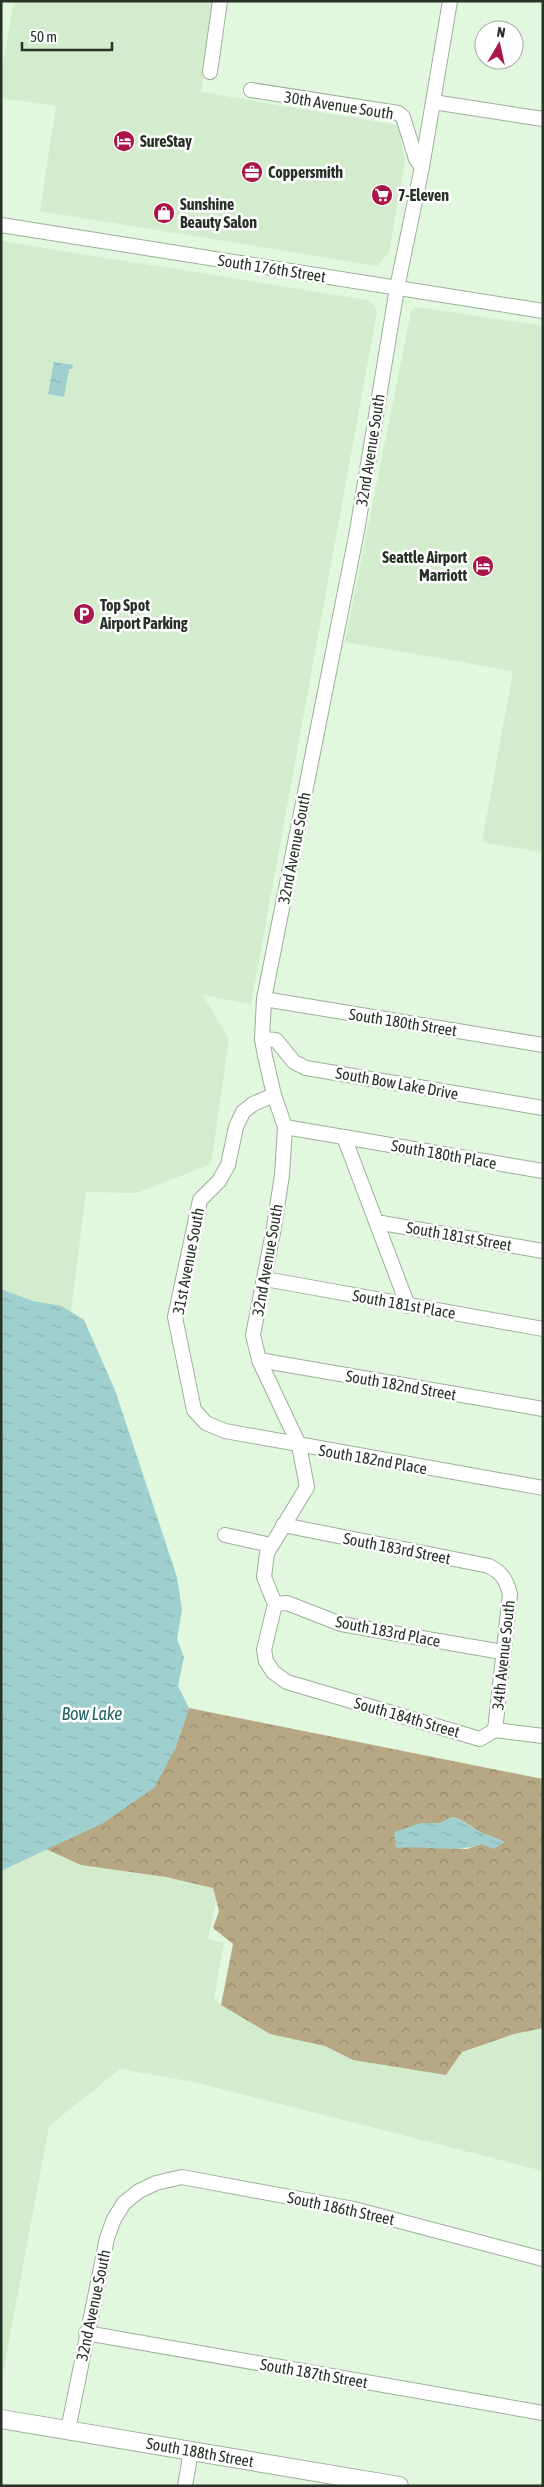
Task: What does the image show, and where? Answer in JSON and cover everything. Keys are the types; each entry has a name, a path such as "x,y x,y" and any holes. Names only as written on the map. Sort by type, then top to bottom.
{"main road":[{"name":"South 188th Street","path":"1,2419 399,2486"}],"street":[{"path":"210,72 220,1"},
{"name":"32nd Avenue South","path":"275,1604 264,1577 267,1553 307,1488 299,1445 259,1360 253,1335 265,1279 282,1176 286,1127 274,1095 262,1039 264,999 357,530 397,288 422,167 450,1"},
{"name":"30th Avenue South","path":"251,90 398,113 403,117 416,159 422,167"},
{"path":"433,102 543,119"},
{"name":"South 176th Street","path":"1,225 543,311"},
{"name":"South 180th Street","path":"264,999 543,1045"},
{"name":"South Bow Lake Drive","path":"262,1039 276,1040 294,1062 306,1068 543,1108"},
{"name":"31st Avenue South","path":"206,1423 194,1410 175,1317 200,1200 220,1181 228,1165 236,1127 243,1112 253,1104 274,1095"},
{"name":"South 180th Place","path":"286,1127 543,1171"},
{"path":"344,1137 408,1306"},
{"name":"South 181st Street","path":"376,1222 543,1251"},
{"name":"South 181st Place","path":"265,1279 543,1329"},
{"name":"South 182nd Street","path":"259,1360 543,1409"},
{"name":"South 182nd Place","path":"206,1423 225,1431 543,1488"},
{"name":"South 183rd Street","path":"283,1525 489,1566 507,1580"},
{"path":"225,1535 271,1545"},
{"name":"34th Avenue South","path":"495,1730 502,1652 510,1594 507,1580"},
{"name":"South 183rd Place","path":"275,1604 287,1603 341,1624 502,1652"},
{"name":"South 184th Street","path":"275,1604 264,1650 266,1661 273,1672 287,1682 480,1738 495,1730 543,1736"},
{"name":"South 186th Street","path":"140,2191 156,2183 182,2177 354,2209 543,2259"},
{"name":"32nd Avenue South","path":"68,2430 86,2333 107,2238 124,2202 140,2191"},
{"name":"South 187th Street","path":"86,2333 543,2413"},
{"path":"184,2486 191,2451"}],"shaded area":[{"path":"14,1 214,1 201,92 398,125 405,162 389,252 377,266 40,211 56,106 1,98 1,76"},
{"path":"1,241 368,300 375,306 377,312 251,1004 203,995 229,1039 211,1164 137,1193 86,1192 71,1312 62,1306 33,1301 1,1289"},
{"path":"416,307 543,326 543,852 482,842 513,671 345,642 411,311"},
{"path":"46,1849 220,1882 208,1939 224,1943 214,1998 221,2005 270,2034 325,2046 353,2060 446,2075 462,2052 514,2034 543,2028 543,2171 194,2082 120,2069 49,2126 1,2384 1,1871"}],"green space":[{"path":"189,1708 543,1779 543,2028 514,2034 462,2052 446,2075 353,2060 325,2046 270,2034 221,2005 233,1944 213,1928 219,1911 213,1888 166,1877 81,1865 46,1849 103,1823 175,1749","holes":["453,1817 481,1833 504,1842 481,1844 467,1849 415,1846 421,1823 440,1823"]}],"water":[{"path":"54,362 73,365 72,369 69,369 64,397 48,394"},
{"name":"Bow Lake","path":"1,1289 33,1301 62,1306 84,1320 115,1390 177,1577 182,1610 177,1639 184,1657 178,1686 189,1708 175,1749 154,1788 103,1823 1,1871"},
{"path":"452,1817 504,1842 494,1849 481,1844 450,1849 396,1848 394,1832 421,1823 440,1823"}],"place":[{"name":"SureStay","path":"124,141"},
{"name":"Coppersmith","path":"252,172"},
{"name":"7-Eleven","path":"382,195"},
{"name":"Sunshine Beauty Salon","path":"164,213"},
{"name":"Seattle Airport Marriott","path":"483,566"},
{"name":"Top Spot Airport Parking","path":"84,614"}]}
